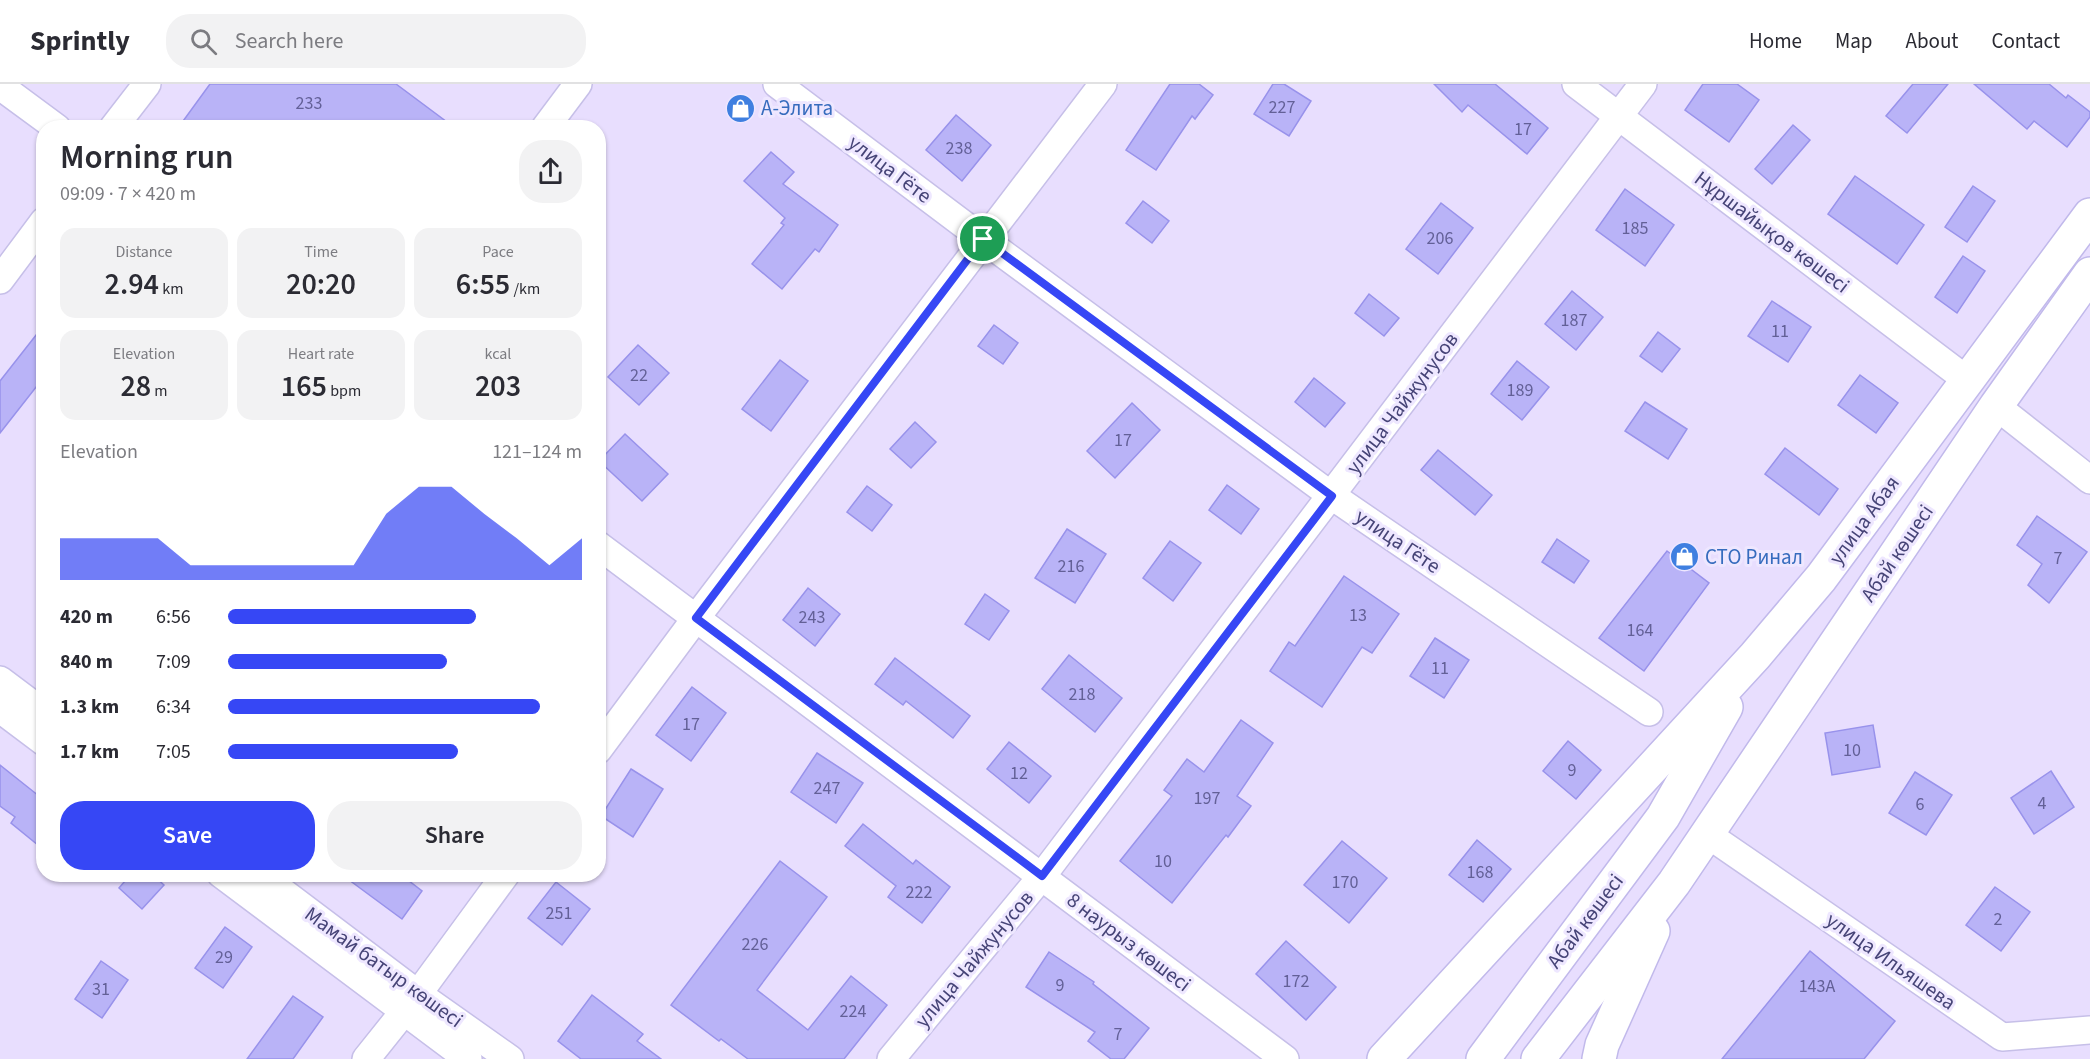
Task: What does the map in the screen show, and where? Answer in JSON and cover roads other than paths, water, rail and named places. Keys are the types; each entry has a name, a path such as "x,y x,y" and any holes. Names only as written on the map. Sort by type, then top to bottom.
{"main road":[{"path":"1967,380 2090,215"},
{"name":"Абай көшесі","path":"1674,883 1996,406 2090,274"},
{"name":"улица Абая","path":"1755,656 1821,578 1967,380"},
{"path":"1384,1059 1755,656"},
{"name":"Абай көшесі","path":"1483,1059 1663,816 1755,656"},
{"path":"1538,1059 1674,883"},
{"path":"1599,1059 1602,1045 1674,883"}],"street":[{"path":"119,120 147,84"},
{"path":"551,120 578,84"},
{"name":"улица Гёте","path":"777,84 1332,496 1649,712"},
{"path":"606,739 983,239 1103,84"},
{"name":"Нұршайықов көшесі","path":"1576,84 1967,380"},
{"name":"улица Чайжунусов","path":"891,1059 1042,876 1643,84"},
{"path":"0,86 46,120"},
{"path":"0,280 36,232"},
{"path":"1996,406 2090,480"},
{"name":"8 наурыз көшесі","path":"606,551 1285,1059"},
{"path":"0,680 36,707"},
{"path":"0,709 36,736"},
{"name":"улица Ильяшева","path":"1707,834 2001,1037 2090,1030"},
{"name":"Мамай батыр көшесі","path":"233,882 411,1003 510,1059"},
{"name":"Мамай батыр көшесі","path":"268,882 411,1003 468,1059"},
{"path":"366,1059 411,1003 500,882"}],"place":[{"name":"А-Элита","path":"740,108"},
{"name":"СТО Ринал","path":"1684,557"}]}
